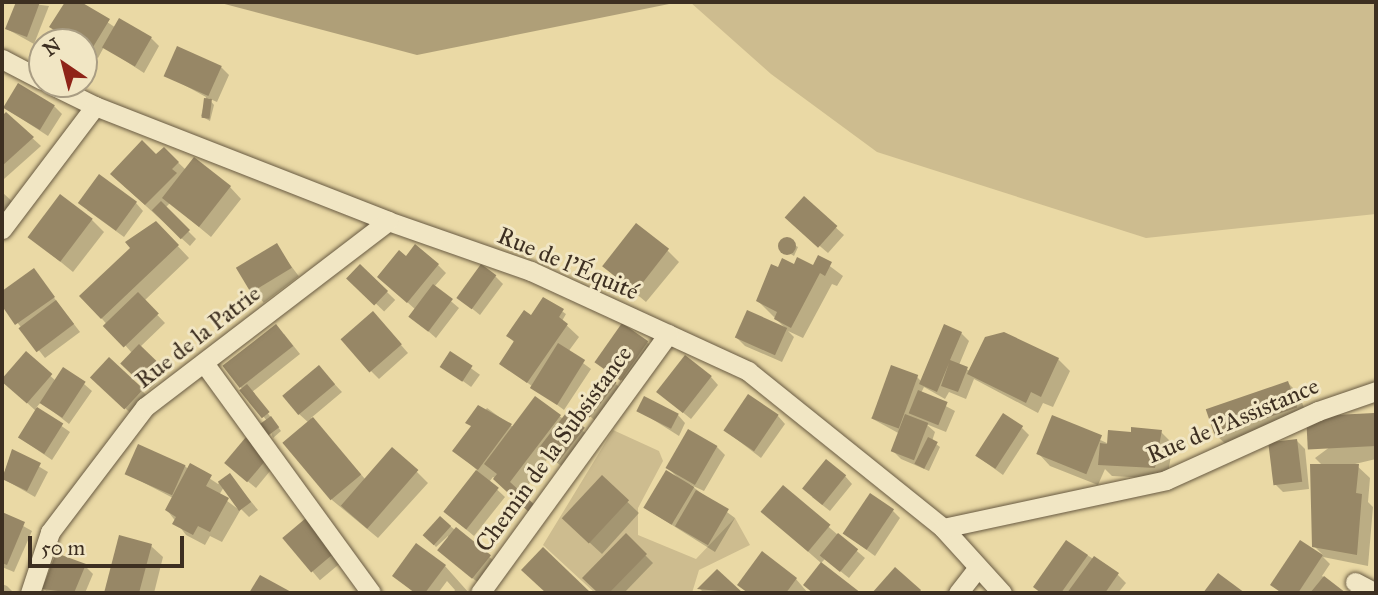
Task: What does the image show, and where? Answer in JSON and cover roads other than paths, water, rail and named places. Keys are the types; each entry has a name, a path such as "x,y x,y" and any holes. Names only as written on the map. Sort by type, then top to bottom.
{"street":[{"path":"2,59 28,73"},
{"name":"Rue de l'Équité","path":"79,98 388,221 531,271 748,371 943,528 977,569 1002,593"},
{"path":"2,229 95,106"},
{"name":"Rue de la Patrie","path":"30,593 50,532 145,407 388,221"},
{"name":"Chemin de la Subsistance","path":"480,593 668,334"},
{"path":"204,363 371,593"},
{"name":"Rue de l'Assistance","path":"943,528 1166,480 1318,411 1376,391"},
{"path":"958,593 977,569"},
{"path":"1355,582 1376,593"}]}
